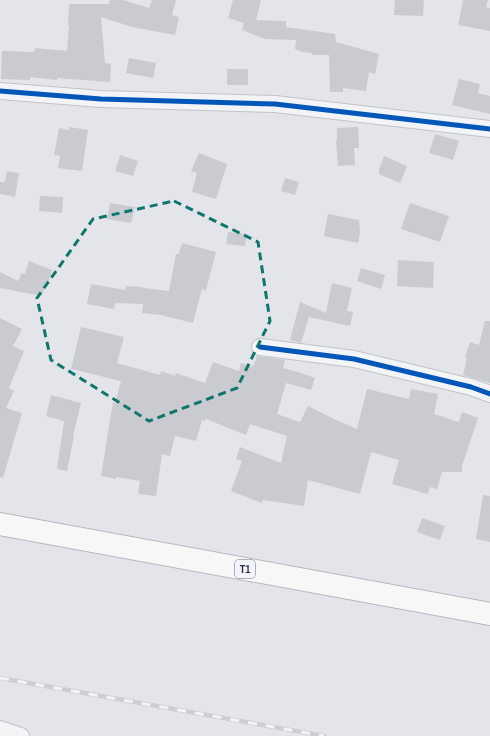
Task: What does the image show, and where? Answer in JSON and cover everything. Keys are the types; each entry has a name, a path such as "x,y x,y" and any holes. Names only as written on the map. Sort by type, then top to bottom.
{"highway":[{"name":"T1","path":"0,524 490,614"}],"street":[{"path":"0,90 101,100 274,104 490,129"},
{"path":"260,347 354,359 471,387 490,394"},
{"path":"0,729 21,736"}],"highlighted area":[{"path":"174,201 258,242 270,321 237,388 149,421 51,360 37,298 93,219"}],"building":[{"path":"110,0 123,0 149,8 152,0 176,0 172,15 179,17 175,35 132,27 101,17 105,63 111,64 110,82 57,78 57,80 30,77 30,80 1,79 2,51 34,52 35,48 67,51 69,4 109,4"},
{"path":"233,0 261,0 256,20 286,21 286,27 335,34 336,42 379,54 375,74 369,72 366,91 343,88 343,92 330,92 329,55 312,55 312,53 302,52 295,49 296,40 265,39 242,30 244,23 228,18"},
{"path":"395,0 424,0 423,16 394,15"},
{"path":"463,0 488,0 486,7 490,8 490,31 458,25"},
{"path":"129,58 156,63 153,78 126,73"},
{"path":"227,69 248,69 248,85 227,85"},
{"path":"459,79 480,84 478,93 490,96 490,114 452,105"},
{"path":"69,127 88,130 82,171 58,168 60,156 54,155 59,128 69,130"},
{"path":"358,127 359,148 354,148 355,165 338,166 336,141 337,128"},
{"path":"435,134 459,141 453,160 429,153"},
{"path":"199,153 227,164 216,199 192,192 197,173 191,171"},
{"path":"120,155 138,161 133,176 115,171"},
{"path":"384,156 407,166 400,183 379,174 379,169"},
{"path":"7,171 19,173 15,197 0,194 0,182 5,182"},
{"path":"285,178 299,182 295,195 281,191"},
{"path":"40,196 63,197 62,213 39,211"},
{"path":"110,203 135,207 131,223 107,219"},
{"path":"410,203 449,216 440,242 401,229"},
{"path":"328,214 359,220 360,232 358,243 324,236"},
{"path":"228,232 247,234 245,246 226,244"},
{"path":"182,243 216,252 206,290 202,289 193,323 161,315 142,313 143,304 115,303 114,309 87,304 91,284 125,290 126,286 169,291 176,254 179,254"},
{"path":"398,260 434,262 433,288 397,286"},
{"path":"29,261 52,270 41,296 0,288 0,272 18,281 22,273 25,274"},
{"path":"361,268 385,275 381,289 357,281"},
{"path":"332,283 352,288 347,311 353,312 350,326 309,317 301,343 290,340 300,302 326,313"},
{"path":"0,318 22,329 13,346 24,351 9,388 14,391 6,408 22,413 3,478 0,477"},
{"path":"485,321 490,321 490,383 463,375 467,358 465,357 470,342 479,345"},
{"path":"81,327 124,337 117,363 160,375 161,371 175,376 176,373 205,383 213,362 239,371 241,363 252,367 257,356 285,360 283,368 315,378 311,390 286,383 277,414 300,422 308,406 357,429 367,389 409,399 411,389 438,394 434,414 459,422 462,412 478,418 462,466 462,472 442,472 437,489 430,487 428,494 392,484 399,460 371,452 360,494 308,480 304,506 263,500 262,503 231,491 242,461 236,459 240,447 281,463 287,436 250,424 246,435 206,419 205,421 202,420 196,441 175,436 170,456 162,454 156,496 138,494 140,481 101,476 113,402 115,403 121,381 71,369"},
{"path":"51,395 81,403 67,471 57,469 64,421 46,416"},
{"path":"483,495 490,496 490,542 476,539"},
{"path":"422,518 445,526 440,540 417,532"}],"railway":[{"path":"0,678 324,736"}],"cycle path":[{"path":"0,91 101,99 275,104 490,129"},
{"path":"260,347 354,359 471,387 490,394"}]}
